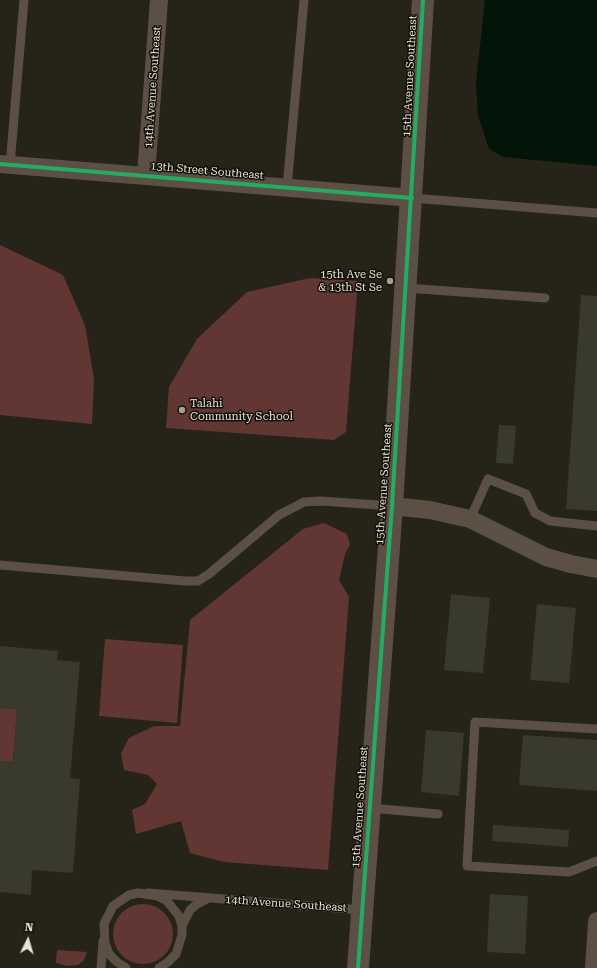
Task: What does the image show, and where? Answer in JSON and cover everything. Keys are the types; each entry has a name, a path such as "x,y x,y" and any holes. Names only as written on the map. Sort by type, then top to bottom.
{"street":[{"name":"14th Avenue Southeast","path":"146,175 160,0"},
{"name":"15th Avenue Southeast","path":"358,968 392,506 424,0"},
{"name":"13th Street Southeast","path":"5,165 146,175 412,198"},
{"path":"392,506 430,510 470,519 546,557 597,569"},
{"path":"594,968 597,921"}],"lane":[{"path":"5,165 24,0"},
{"path":"287,187 304,0"},
{"path":"412,198 597,213"},
{"path":"406,288 545,298"},
{"path":"470,519 488,479 526,494 535,513 550,522 597,526"},
{"path":"0,565 198,581 209,574 279,515 304,502 321,501 392,506"},
{"path":"597,729 475,722 467,866 569,872 597,861"},
{"path":"369,808 438,814"},
{"path":"148,893 167,901 176,912 182,926"},
{"name":"14th Avenue Southeast","path":"101,968 103,934 107,914 113,906 129,895 148,893 362,910"},
{"name":"14th Avenue Southeast","path":"160,968 176,954 180,945 182,926 190,910 209,898"},
{"name":"14th Avenue Southeast","path":"103,934 109,954 126,968"}],"shaded area":[{"path":"485,0 597,0 597,166 503,157 489,149 478,115 476,83"},
{"path":"0,245 63,275 85,325 94,379 92,424 0,415"},
{"path":"310,278 358,281 346,432 334,440 166,428 169,387 197,339 247,292"},
{"path":"324,523 347,534 350,545 345,554 339,580 349,597 328,870 224,862 190,853 181,821 136,834 132,810 145,804 157,784 148,775 124,770 121,753 129,738 154,726 180,726 190,620 303,529"},
{"path":"105,639 183,645 177,723 99,716"},
{"path":"0,708 17,709 13,761 0,761"},
{"path":"137,904 149,904 160,909 168,917 173,928 171,946 160,959 149,964 137,964 126,959 118,951 113,940 113,928 118,917 126,909"},
{"path":"57,950 87,952 84,960 78,965 68,966 56,963"}],"building":[{"path":"581,295 597,296 597,511 566,509"},
{"path":"499,425 516,426 513,464 496,463"},
{"path":"451,594 490,598 483,673 444,670"},
{"path":"537,604 576,608 569,683 530,680"},
{"path":"0,646 58,651 57,660 80,662 70,778 80,779 73,873 32,870 31,895 0,892 0,761 13,761 17,709 0,708"},
{"path":"426,730 464,733 459,796 421,792"},
{"path":"523,735 597,740 597,791 519,785"},
{"path":"493,825 569,830 568,847 492,841"},
{"path":"490,894 528,896 525,954 487,952"}],"cycle path":[{"path":"358,968 392,506 423,0"},
{"path":"0,164 412,198"}],"place":[{"name":"15th Ave Se & 13th St Se","path":"390,281"},
{"name":"Talahi Community School","path":"182,410"}]}
